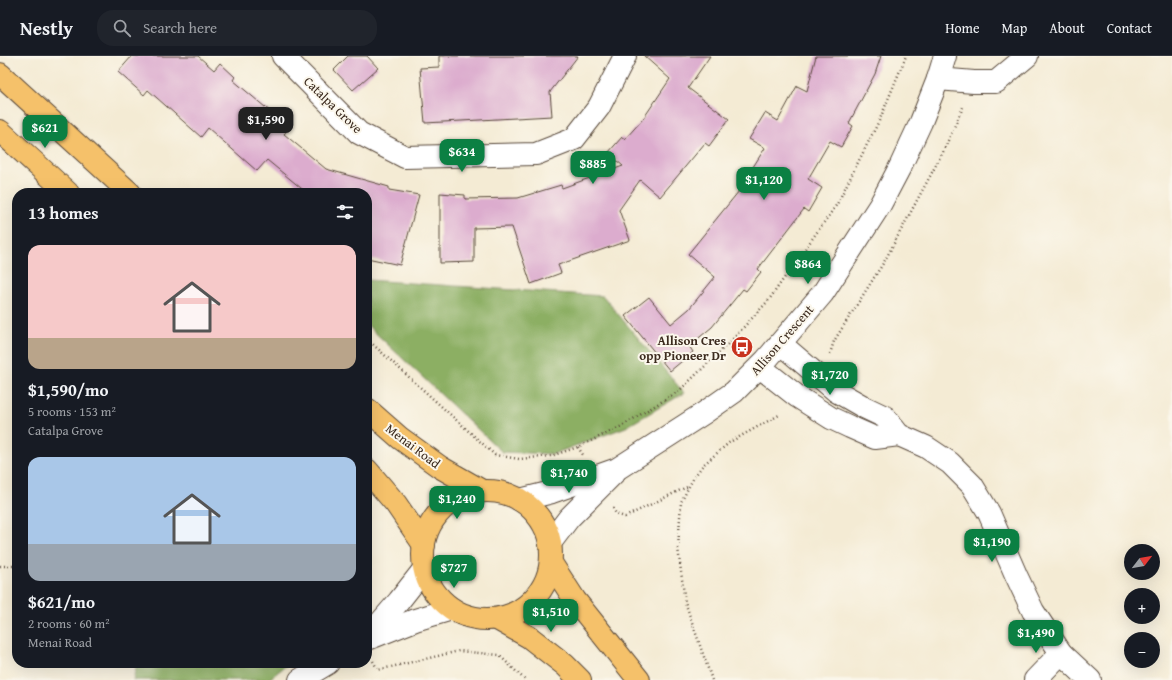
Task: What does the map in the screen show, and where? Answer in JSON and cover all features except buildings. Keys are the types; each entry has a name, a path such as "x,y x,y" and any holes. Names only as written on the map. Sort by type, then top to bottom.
{"main road":[{"path":"0,74 125,188"},
{"path":"0,131 63,188"},
{"name":"Menai Road","path":"372,413 400,438 440,467 482,491"},
{"path":"372,476 396,504 424,545"},
{"path":"551,553 546,583 534,600 516,613 497,619 476,619 457,613 452,609 439,598 427,578 422,558 424,538 434,519 450,503 468,494 482,491 507,493 520,500 542,520 551,553 575,600 639,680"},
{"path":"497,619 529,637 565,665 580,680"}],"street":[{"name":"Catalpa Grove","path":"283,56 359,133 405,157 536,154 574,139 598,107 625,56"},
{"name":"Allison Crescent","path":"617,469 734,392 760,367 823,293 880,204 901,165 921,122 938,79 945,56"},
{"path":"938,79 996,82 1027,56"},
{"path":"780,344 836,391 885,417 899,434 926,447 950,463 972,485 989,513 1033,611 1061,653 1090,680"},
{"path":"760,367 798,397 831,418 875,438 899,434"},
{"path":"520,500 552,492 617,469"},
{"path":"551,553 569,518 617,469"},
{"path":"372,639 425,568"},
{"path":"372,643 415,620 452,609"},
{"path":"1035,680 1061,653"},
{"path":"300,680 320,668"}],"path":[{"path":"372,344 495,455 519,459 551,456 578,447 620,427 679,391 729,343 768,301 837,204 880,119 906,56"},
{"path":"830,355 834,341 884,262 943,152 974,82"},
{"path":"712,680 684,602 678,548 680,502 694,477 703,465 730,442 782,413"},
{"path":"0,566 12,566"},
{"path":"372,655 378,670 459,651 499,655 525,680"}],"green space":[{"path":"372,280 603,296 684,393 626,427 553,454 502,452 372,330"},
{"path":"136,668 283,668 268,680 133,680"}],"place":[{"name":"Allison Cres opp Pioneer Dr","path":"742,347"}]}
